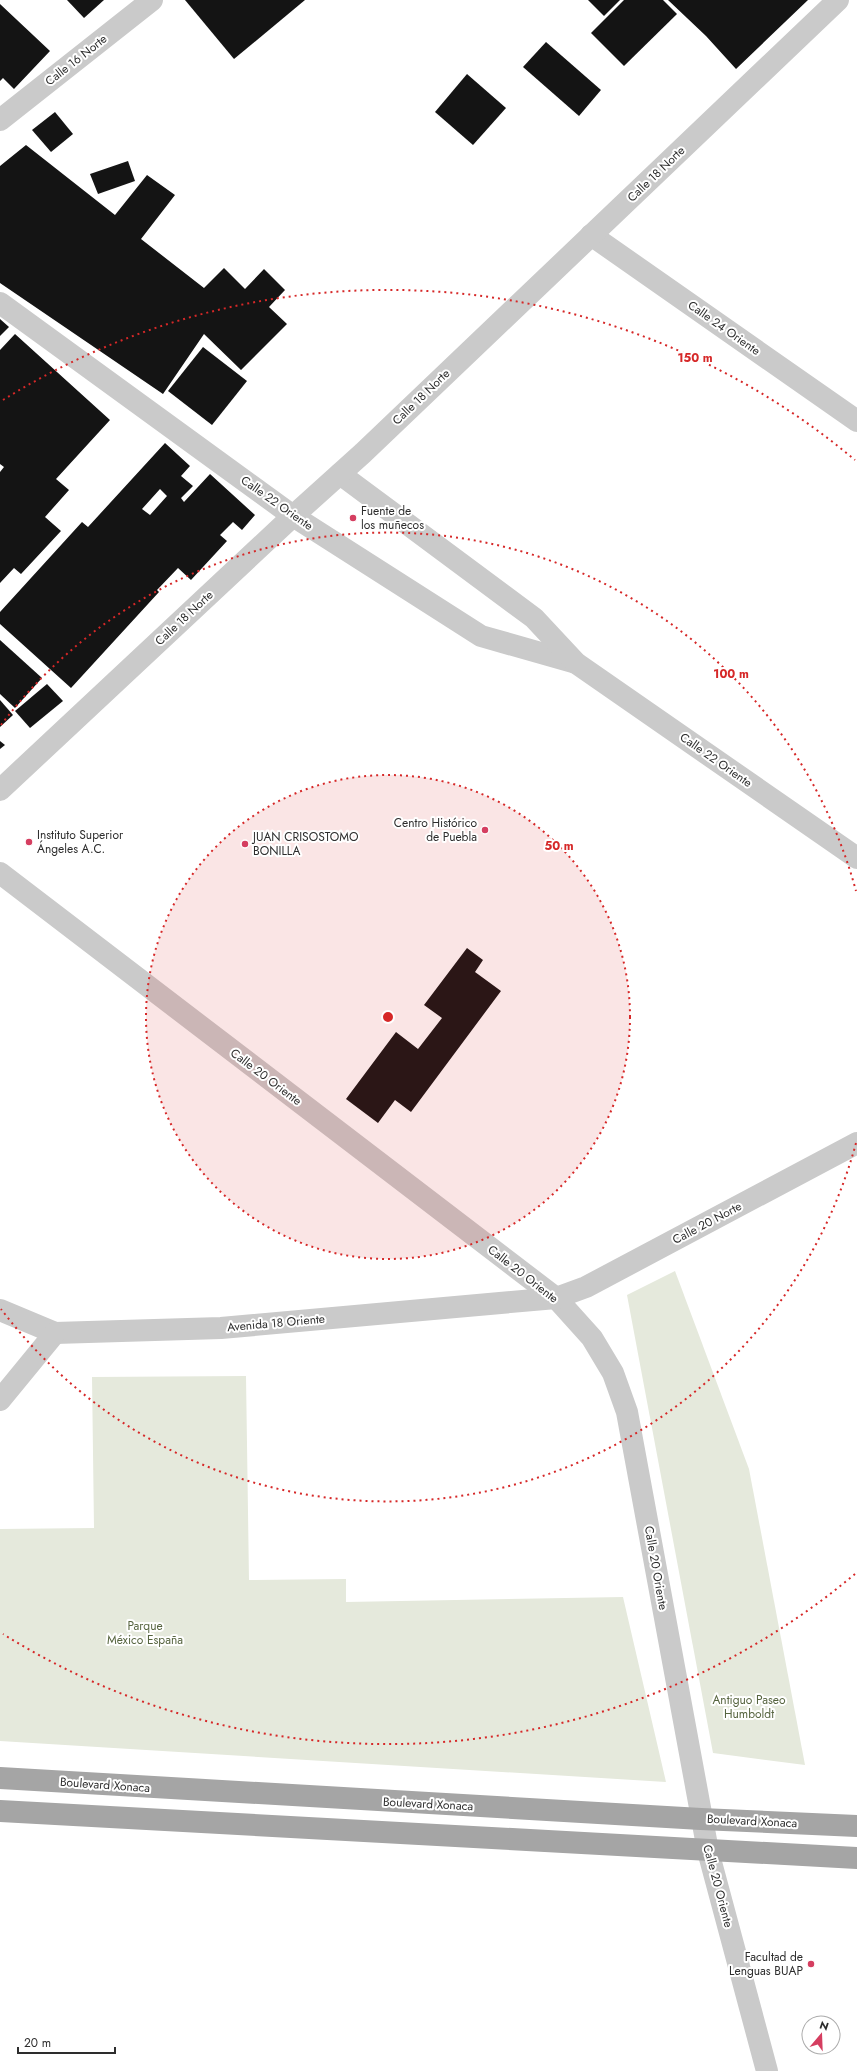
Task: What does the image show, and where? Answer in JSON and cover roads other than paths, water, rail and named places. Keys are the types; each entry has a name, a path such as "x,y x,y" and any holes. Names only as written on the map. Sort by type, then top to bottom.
{"main road":[{"name":"Boulevard Xonaca","path":"0,1778 701,1819 857,1826"},
{"path":"0,1811 857,1858"}],"street":[{"name":"Calle 16 Norte","path":"0,120 152,0"},
{"name":"Calle 18 Norte","path":"0,790 293,516 340,474 838,0"},
{"name":"Calle 24 Oriente","path":"591,235 857,421"},
{"name":"Calle 22 Oriente","path":"0,303 293,516 481,636 576,663"},
{"name":"Calle 22 Oriente","path":"340,474 534,618 576,663 857,858"},
{"name":"Calle 20 Oriente","path":"0,873 556,1298 592,1338 613,1373 628,1412 701,1819 708,1851 767,2071"},
{"name":"Calle 20 Norte","path":"556,1298 586,1287 857,1143"},
{"name":"Avenida 18 Oriente","path":"0,1310 55,1333 221,1328 556,1298"},
{"path":"0,1400 55,1333"}],"place":[{"name":"Fuente de los muñecos","path":"353,518"},
{"name":"Centro Histórico de Puebla","path":"485,830"},
{"name":"Instituto Superior Ángeles A.C.","path":"29,842"},
{"name":"JUAN CRISOSTOMO BONILLA","path":"245,844"},
{"name":"Facultad de Lenguas BUAP","path":"811,1964"}],"park label":[{"name":"Parque México España","path":"145,1633"},
{"name":"Antiguo Paseo Humboldt","path":"749,1707"}]}
